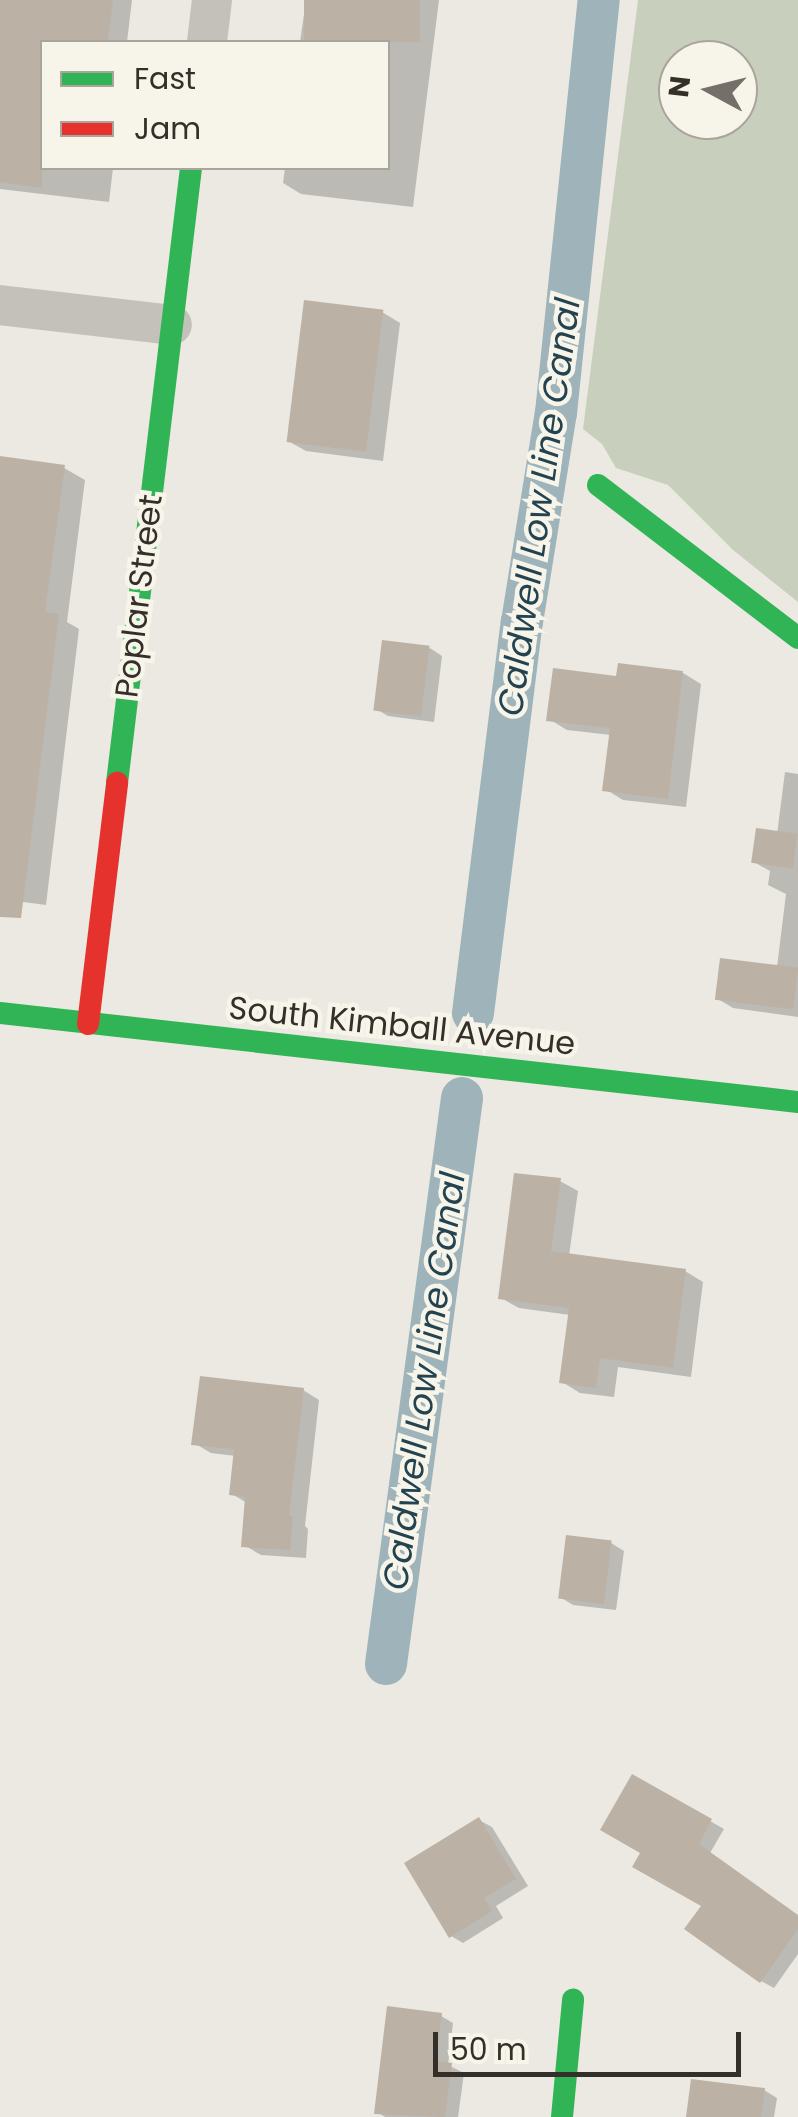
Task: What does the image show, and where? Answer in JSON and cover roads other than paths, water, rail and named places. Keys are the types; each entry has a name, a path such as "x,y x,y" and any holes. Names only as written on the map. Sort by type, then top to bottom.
{"street":[{"path":"206,40 212,0"},
{"name":"Poplar Street","path":"88,1024 191,170"},
{"path":"0,305 172,325"},
{"path":"598,485 798,638"},
{"name":"South Kimball Avenue","path":"0,1013 798,1102"},
{"path":"562,2117 573,2000"}],"waterway":[{"name":"Caldwell Low Line Canal","path":"473,1013 522,622 556,413 599,0"},
{"name":"Caldwell Low Line Canal","path":"386,1664 462,1098"}]}
